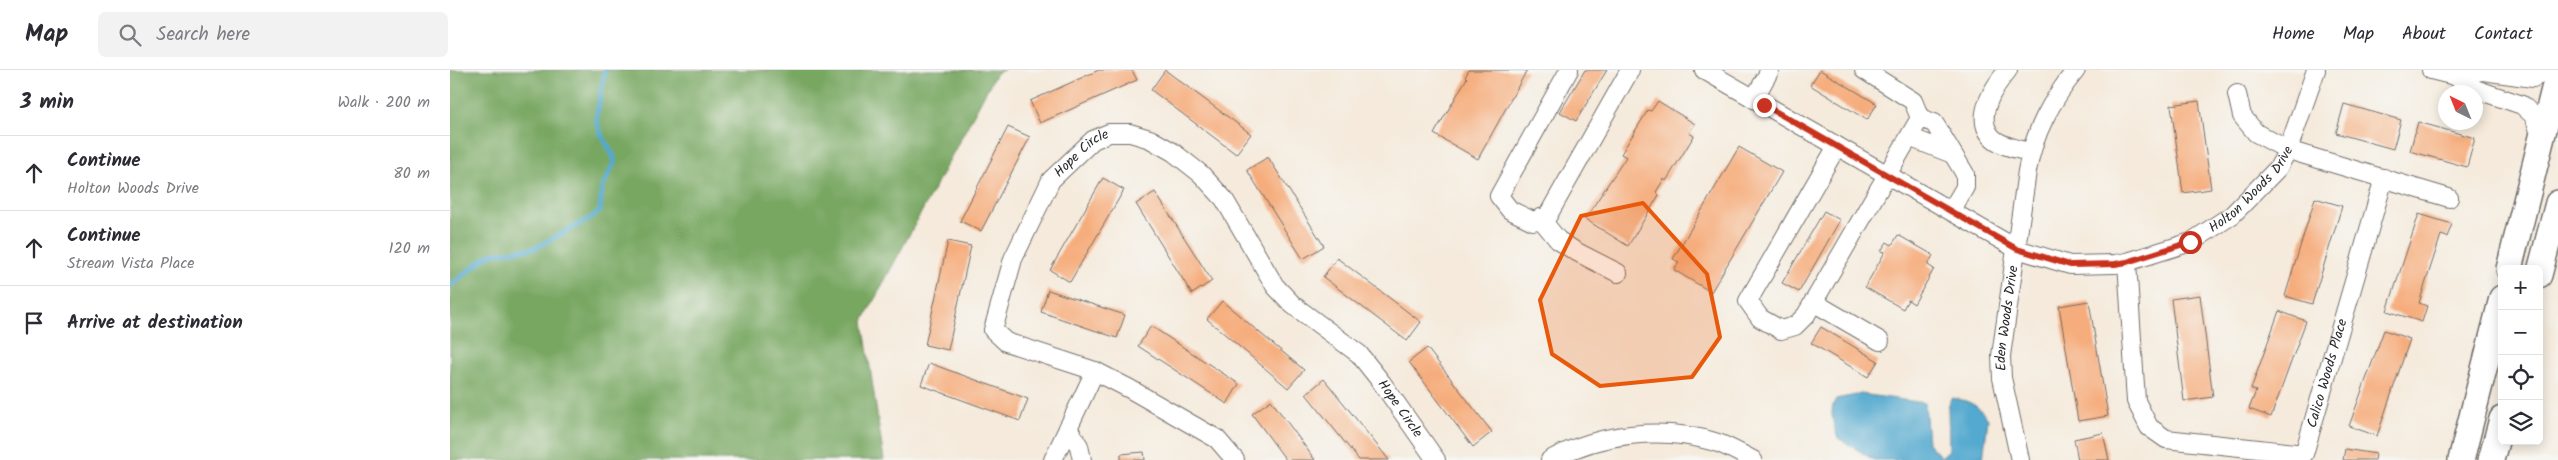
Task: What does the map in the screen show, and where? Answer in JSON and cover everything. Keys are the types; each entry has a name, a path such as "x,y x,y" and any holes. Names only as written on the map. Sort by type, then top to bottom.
{"main road":[{"path":"2510,265 2558,73"},
{"path":"2542,265 2558,203"},
{"path":"2461,460 2499,310"},
{"path":"2491,460 2498,434"}],"street":[{"path":"1569,70 1499,196 1510,210 1533,221 1547,217 1630,70"},
{"name":"Holton Woods Drive","path":"1704,70 2017,249 2070,265 2127,262 2190,242 2232,214 2278,168 2288,150 2316,70"},
{"path":"1754,99 1770,70"},
{"path":"1864,70 1913,101 1920,118 1934,123 1950,153 1965,174 1965,187 1951,211"},
{"path":"2008,70 1991,94 1985,116 1987,128 1991,136 1998,140 2012,147 2030,152"},
{"name":"Eden Woods Drive","path":"2020,460 2002,378 2001,356 2030,152 2040,123 2076,70"},
{"path":"2431,70 2455,76 2475,89 2522,105 2534,116 2542,139"},
{"path":"2455,76 2483,71 2533,78 2546,70"},
{"path":"2237,94 2242,116 2256,132 2288,150 2449,198"},
{"path":"1837,146 1748,301 1760,318 1782,330 1795,326 1813,302 1920,118"},
{"name":"Hope Circle","path":"1235,460 1217,439 1095,371 1006,342 996,335 993,325 1013,259 1052,180 1093,140 1109,133 1130,133 1150,139 1174,152 1207,180 1224,199 1276,286 1293,304 1359,354 1382,383 1436,460"},
{"path":"1909,137 1950,153"},
{"name":"Calico Woods Place","path":"2127,262 2136,401 2149,427 2166,439 2304,454 2384,178"},
{"path":"1540,218 1558,240 1575,252 1618,273"},
{"path":"1813,302 1880,342"},
{"path":"1053,460 1095,371"},
{"path":"1068,428 1079,446 1082,460"},
{"path":"1550,460 1602,438 1645,434 1686,435 1717,442 1751,460"}],"highlighted area":[{"path":"1643,203 1707,274 1720,337 1692,377 1600,386 1552,354 1540,300 1581,216"}],"green space":[{"path":"450,70 1004,70 996,73 863,321 884,460 450,460"}],"water":[{"path":"1861,394 1925,403 1928,443 1941,457 1949,450 1948,407 1951,398 1972,404 1981,410 1988,419 1983,460 1874,460 1838,438 1832,418 1832,408 1836,399"}],"building":[{"path":"1099,70 1132,70 1137,80 1040,123 1030,101"},
{"path":"1165,70 1251,134 1236,154 1151,90"},
{"path":"1469,70 1527,70 1478,159 1434,134 1467,78 1465,77"},
{"path":"1585,70 1607,70 1576,121 1560,112"},
{"path":"1820,70 1877,104 1867,120 1810,85"},
{"path":"1658,101 1695,124 1689,133 1694,136 1666,181 1664,179 1656,192 1659,195 1628,246 1585,219 1626,157 1621,154 1648,110 1651,111"},
{"path":"2199,101 2211,189 2183,193 2171,105"},
{"path":"2344,104 2401,120 2393,149 2336,133"},
{"path":"2418,122 2438,128 2438,130 2446,130 2475,138 2467,167 2410,151"},
{"path":"1008,127 1030,137 981,231 960,221"},
{"path":"1739,147 1782,172 1711,292 1674,270 1679,262 1673,259"},
{"path":"1268,157 1324,246 1303,259 1247,170"},
{"path":"1103,178 1124,190 1070,282 1050,270"},
{"path":"1155,192 1212,281 1192,294 1136,204"},
{"path":"2315,198 2342,206 2312,304 2285,296"},
{"path":"1824,211 1840,220 1799,292 1782,283"},
{"path":"2419,214 2452,224 2447,237 2441,235 2419,303 2427,306 2422,322 2387,311"},
{"path":"1898,235 1933,255 1928,265 1934,269 1914,304 1908,300 1903,309 1865,287 1885,252 1881,251 1887,242 1892,245"},
{"path":"948,241 971,246 948,350 925,345"},
{"path":"1337,258 1421,322 1407,341 1323,277"},
{"path":"1048,290 1125,315 1117,338 1041,312"},
{"path":"2200,295 2213,397 2184,401 2171,299"},
{"path":"1222,301 1304,370 1288,388 1207,319"},
{"path":"2089,301 2108,416 2078,421 2059,306"},
{"path":"2279,311 2306,321 2271,417 2249,409 2256,391 2251,389"},
{"path":"1151,326 1239,384 1227,404 1138,346"},
{"path":"1821,327 1878,361 1868,377 1811,343"},
{"path":"2384,330 2410,339 2377,436 2349,426"},
{"path":"1427,348 1492,432 1473,447 1409,362"},
{"path":"929,363 1028,399 1020,421 921,385"},
{"path":"1324,379 1389,460 1359,460 1306,394"},
{"path":"1271,400 1315,460 1286,460 1252,414"},
{"path":"2103,433 2109,460 2078,460 2074,439"},
{"path":"2345,449 2376,454 2375,460 2343,460"},
{"path":"1144,452 1145,460 1121,460 1121,454"}],"waterway":[{"path":"450,286 492,254 535,248 591,218 600,211 602,188 614,163 614,157 600,132 596,119 605,70"}],"route":[{"path":"1764,105 2017,249 2070,265 2115,264 2190,242"}]}
